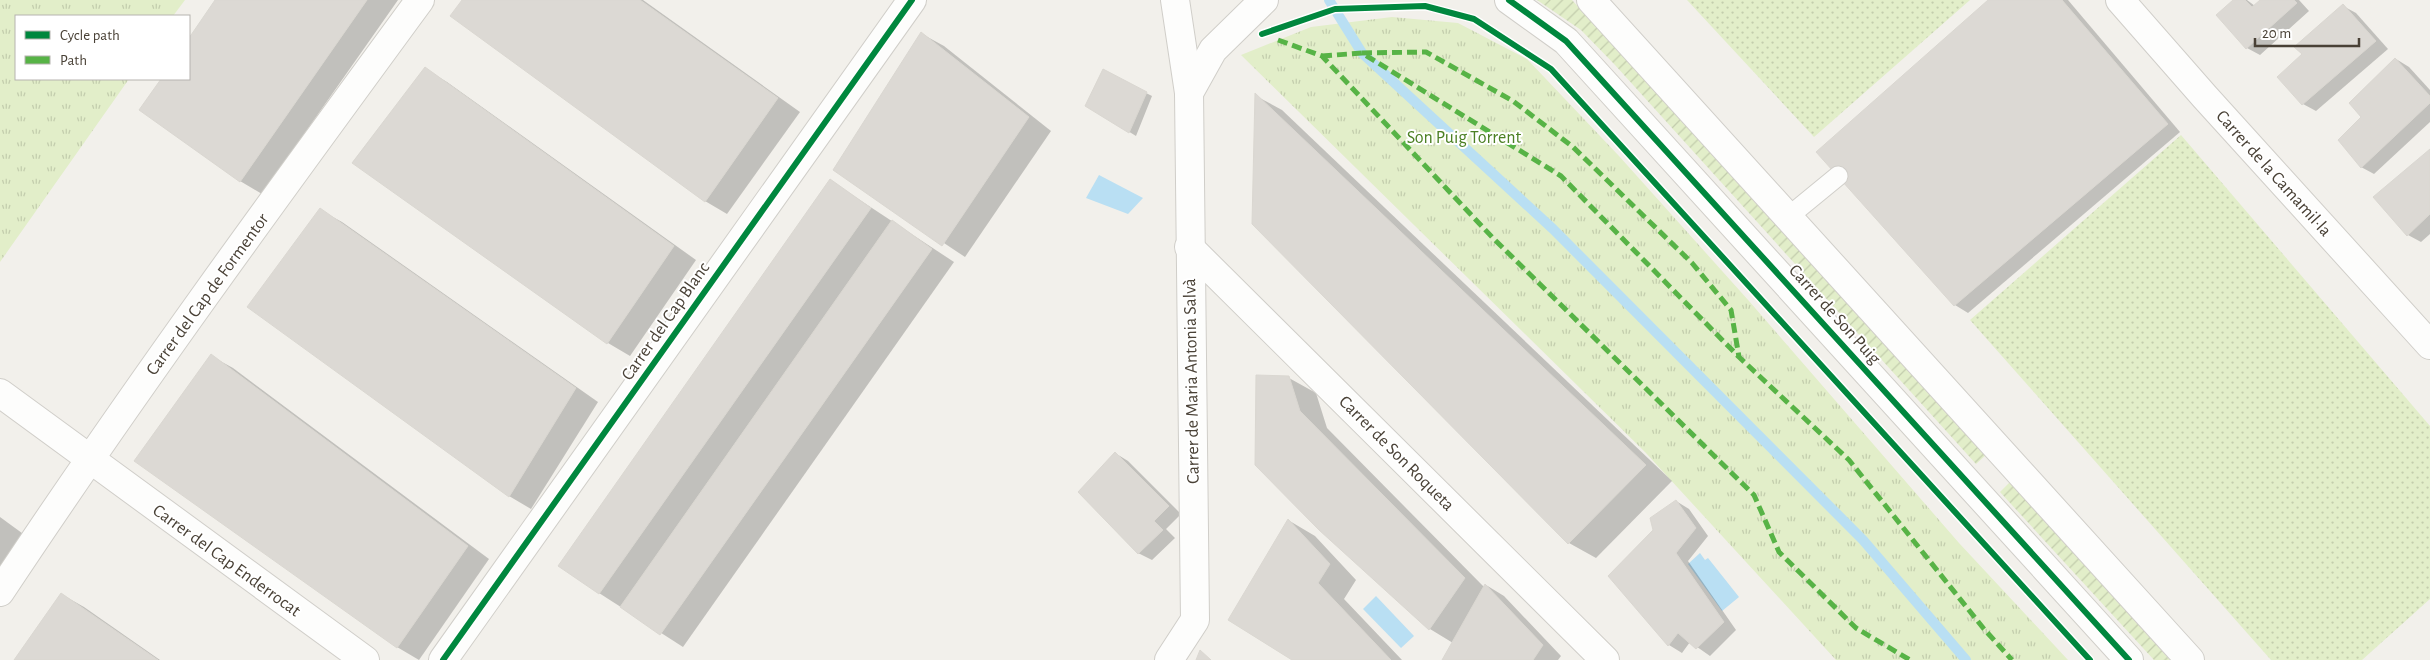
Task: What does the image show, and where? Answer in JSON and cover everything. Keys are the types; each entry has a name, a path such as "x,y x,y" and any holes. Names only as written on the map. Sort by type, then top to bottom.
{"street":[{"name":"Carrer del Cap de Formentor","path":"0,592 89,460 241,245 420,0"},
{"name":"Carrer del Cap Blanc","path":"443,660 912,0"},
{"name":"Carrer de Maria Antonia Salvà","path":"1169,660 1195,620 1189,94 1175,0"},
{"name":"Carrer de Maria Antonia Salvà","path":"1189,94 1213,50 1264,0"},
{"name":"Carrer de Son Puig","path":"1509,0 1566,41 2129,660"},
{"name":"Carrer de Son Puig","path":"1591,0 2190,660"},
{"name":"Carrer de la Camamil·la","path":"2120,0 2205,97 2430,345"},
{"name":"Carrer de Son Roqueta","path":"1190,247 1604,660"},
{"path":"0,393 89,460"},
{"name":"Carrer del Cap Enderrocat","path":"89,460 365,660"}],"lane":[{"path":"1788,217 1838,176"}],"green space":[{"path":"0,0 185,0 174,15 15,15 15,80 128,80 0,262"},
{"path":"1537,0 1572,0 1986,455 1976,464 1615,65 1581,30"},
{"path":"1687,0 1970,0 1814,137"},
{"name":"Son Puig Torrent","path":"1392,17 1458,23 1527,59 1619,156 1749,301 1959,543 2068,660 1836,660 1645,452 1241,55 1311,27"},
{"path":"2181,135 2430,426 2430,599 2362,660 2271,660 1970,320"},
{"path":"2011,481 2170,660 2154,660 2000,492"}],"water":[{"path":"1099,175 1143,198 1128,214 1086,198"},
{"path":"1700,553 1705,560 1708,558 1739,597 1722,611 1688,564"},
{"path":"1376,596 1414,636 1401,648 1363,609"}],"building":[{"path":"215,0 367,0 240,182 139,110 160,80 190,80 190,37"},
{"path":"462,0 640,0 778,98 705,202 450,16"},
{"path":"1988,0 2062,0 2168,124 1954,306 1816,152"},
{"path":"2233,0 2245,0 2252,7 2260,0 2294,0 2297,3 2246,49 2216,15"},
{"path":"2343,4 2376,41 2302,105 2277,77 2302,54 2294,47"},
{"path":"921,32 1029,117 942,246 833,170"},
{"path":"2395,58 2430,96 2430,103 2361,168 2338,140 2361,117 2349,103"},
{"path":"425,67 674,246 607,344 352,163"},
{"path":"1103,69 1147,92 1129,133 1085,106"},
{"path":"1255,93 1646,465 1568,544 1252,224"},
{"path":"2430,149 2430,214 2407,236 2373,197"},
{"path":"830,179 871,208 599,594 558,566"},
{"path":"320,208 576,388 509,497 247,307"},
{"path":"892,220 932,249 660,635 620,607"},
{"path":"211,354 468,546 397,648 134,461"},
{"path":"1256,375 1289,376 1300,411 1465,578 1429,630 1319,530 1255,465"},
{"path":"1115,452 1169,506 1154,521 1163,530 1138,554 1078,492"},
{"path":"1676,500 1696,528 1676,553 1724,622 1696,649 1678,633 1668,646 1608,576 1653,530 1650,518"},
{"path":"1288,519 1330,564 1318,583 1391,660 1292,660 1228,620"},
{"path":"1485,584 1543,645 1533,660 1442,660"},
{"path":"61,593 158,660 14,660"},
{"path":"1200,650 1211,660 1196,660"}],"waterway":[{"path":"1329,0 1362,53 1553,229 1863,540 1966,660"}],"marked path":[{"path":"1278,40 1322,56 1492,237 1754,495 1779,552 1856,628 1910,660"},
{"path":"1362,53 1426,52 1513,101 1573,147 1692,263 1731,310 1739,357"},
{"path":"1322,56 1362,53 1561,176 1739,357 1849,460 1984,629 2012,660"}],"cycle path":[{"path":"443,660 912,0"},
{"path":"1509,0 1566,41 2129,660"},
{"path":"1262,34 1335,9 1425,6 1474,19 1551,69 2090,660"}]}
